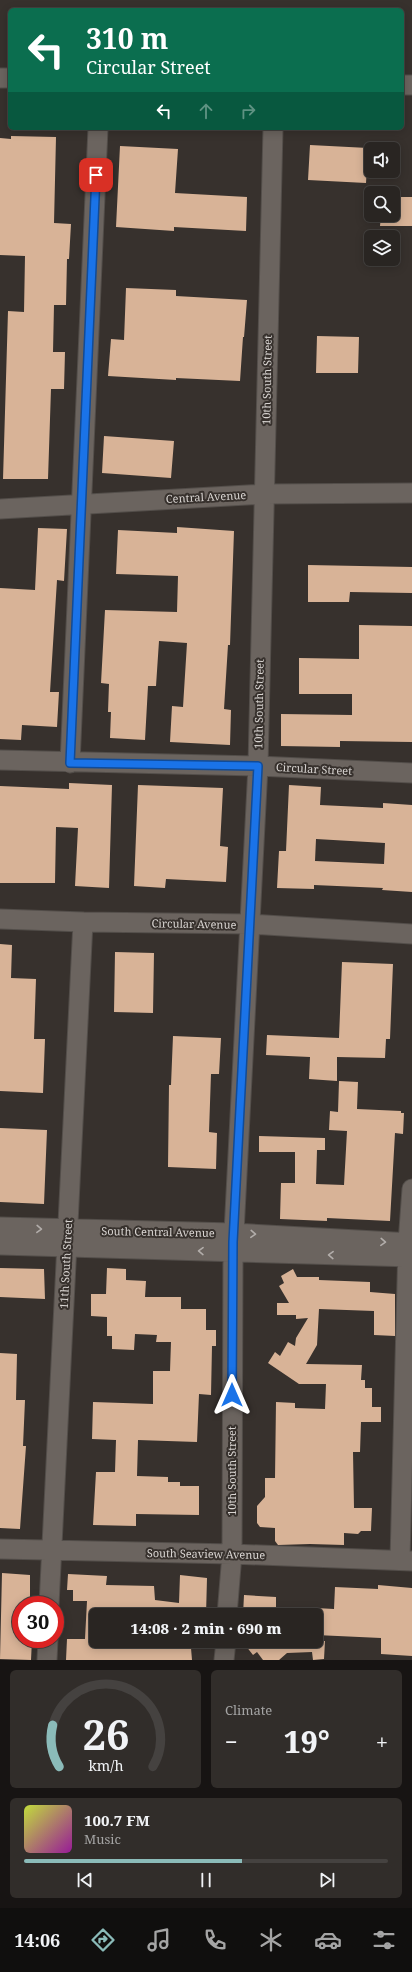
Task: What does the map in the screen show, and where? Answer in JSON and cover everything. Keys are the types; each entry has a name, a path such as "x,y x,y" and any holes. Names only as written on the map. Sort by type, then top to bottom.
{"street":[{"path":"70,763 98,130"},
{"name":"10th South Street","path":"228,1608 232,1554 233,1233 251,924 258,766 273,130"},
{"name":"Central Avenue","path":"0,509 264,494 412,493"},
{"name":"Circular Street","path":"0,760 70,763 258,766 412,773"},
{"name":"Circular Avenue","path":"0,919 83,922 251,924 412,934"},
{"name":"11th South Street","path":"49,1596 83,922"},
{"path":"406,1561 412,1189"},
{"name":"South Central Avenue","path":"0,1227 68,1239 233,1233 410,1250"},
{"path":"0,1245 68,1239 233,1252 410,1250"},
{"name":"South Seaview Avenue","path":"0,1549 232,1554 406,1561"},
{"path":"47,1660 48,1648"},
{"path":"224,1660 225,1648"}],"building":[{"path":"11,136 56,137 54,223 71,224 69,259 67,259 66,305 54,305 53,352 65,352 64,389 51,389 48,479 3,479 8,311 24,312 25,256 0,255 0,138 11,139"},
{"path":"310,145 364,148 364,178 366,178 366,183 308,180"},
{"path":"120,146 178,149 175,193 247,197 246,231 174,227 174,231 116,227"},
{"path":"400,197 412,197 412,226 380,226 380,222 400,222"},
{"path":"126,288 176,290 176,296 247,300 240,381 176,378 176,380 108,376 111,339 124,340"},
{"path":"317,336 359,337 358,373 316,373"},
{"path":"104,436 174,441 171,478 102,473"},
{"path":"177,527 234,531 230,645 228,645 224,709 231,710 230,745 170,742 172,706 183,707 187,643 159,641 156,686 148,686 145,740 110,738 111,712 108,712 109,684 101,683 105,610 177,612 178,576 116,574 118,530 177,533"},
{"path":"38,528 67,529 64,581 57,580 50,692 59,692 57,727 22,725 21,740 0,739 0,588 35,590"},
{"path":"308,565 412,567 412,593 350,592 349,602 308,602"},
{"path":"359,625 412,626 412,742 340,741 340,747 281,746 281,714 352,715 352,694 299,694 299,658 359,659"},
{"path":"69,783 112,785 109,888 75,886 78,828 56,827 55,883 0,883 0,786 69,789"},
{"path":"138,785 223,788 220,846 228,847 226,882 166,879 165,888 134,886"},
{"path":"289,785 321,787 320,805 383,808 383,803 412,805 412,892 382,890 383,888 314,885 314,889 277,888 279,851 286,851","holes":["316,839 385,843 384,864 315,861"]},
{"path":"0,944 12,945 11,978 36,979 34,1039 45,1039 43,1093 0,1091"},
{"path":"115,952 154,953 153,1013 114,1012"},
{"path":"342,962 393,964 390,1039 386,1039 385,1058 337,1057 337,1081 309,1079 310,1057 266,1055 267,1035 339,1038"},
{"path":"173,1036 221,1038 219,1074 211,1074 209,1132 217,1133 216,1169 168,1167 169,1085 171,1085"},
{"path":"339,1081 358,1082 357,1109 401,1111 401,1113 404,1113 403,1134 395,1133 390,1221 327,1218 327,1221 280,1219 281,1183 295,1183 295,1152 259,1152 259,1136 325,1138 325,1150 317,1150 316,1184 344,1185 347,1131 329,1130 330,1111 338,1112"},
{"path":"0,1128 47,1130 44,1204 0,1202"},
{"path":"0,1268 44,1269 45,1299 0,1297"},
{"path":"107,1268 126,1269 126,1280 146,1281 145,1297 181,1297 181,1309 206,1309 206,1330 216,1330 216,1346 212,1346 211,1395 199,1394 197,1442 138,1440 137,1476 168,1477 168,1482 180,1482 180,1486 199,1486 199,1515 136,1514 136,1526 93,1525 96,1472 115,1472 116,1440 92,1439 93,1402 153,1404 153,1371 170,1371 171,1342 156,1342 157,1335 135,1334 134,1350 112,1349 112,1336 107,1336 107,1317 91,1316 91,1294 106,1294"},
{"path":"293,1269 297,1277 319,1277 319,1280 370,1282 370,1292 395,1294 395,1336 374,1335 374,1311 319,1309 317,1345 306,1364 362,1365 361,1380 365,1380 365,1388 372,1388 372,1407 381,1407 381,1422 361,1422 360,1452 353,1452 354,1508 372,1508 371,1531 361,1531 358,1534 344,1533 344,1545 278,1545 275,1541 275,1528 260,1527 257,1523 257,1506 265,1497 265,1478 275,1478 276,1402 295,1403 295,1408 325,1409 326,1384 299,1384 268,1363 275,1352 280,1356 288,1342 295,1346 296,1338 308,1318 296,1319 296,1315 277,1315 277,1303 289,1303 279,1286 284,1283 281,1276"},
{"path":"0,1353 17,1354 16,1400 25,1400 23,1446 26,1446 20,1529 0,1528"},
{"path":"2,1573 30,1575 30,1596 12,1596 12,1648 32,1648 31,1660 0,1659"},
{"path":"68,1574 107,1576 106,1585 154,1586 155,1600 179,1603 180,1575 207,1578 206,1608 89,1608 89,1648 191,1648 192,1660 66,1660 67,1639 85,1639 87,1601 73,1601 73,1590 67,1590"},
{"path":"378,1585 412,1588 412,1656 381,1654 381,1638 323,1635 323,1608 334,1609 335,1587 378,1589"},
{"path":"244,1595 276,1597 276,1608 243,1608"},
{"path":"323,1641 325,1641 324,1659 313,1660 312,1652 287,1653 279,1660 263,1660 257,1652 253,1655 248,1648 323,1648"}],"route":[{"path":"96,175 70,763 258,766 251,924 233,1242 232,1395"}]}
